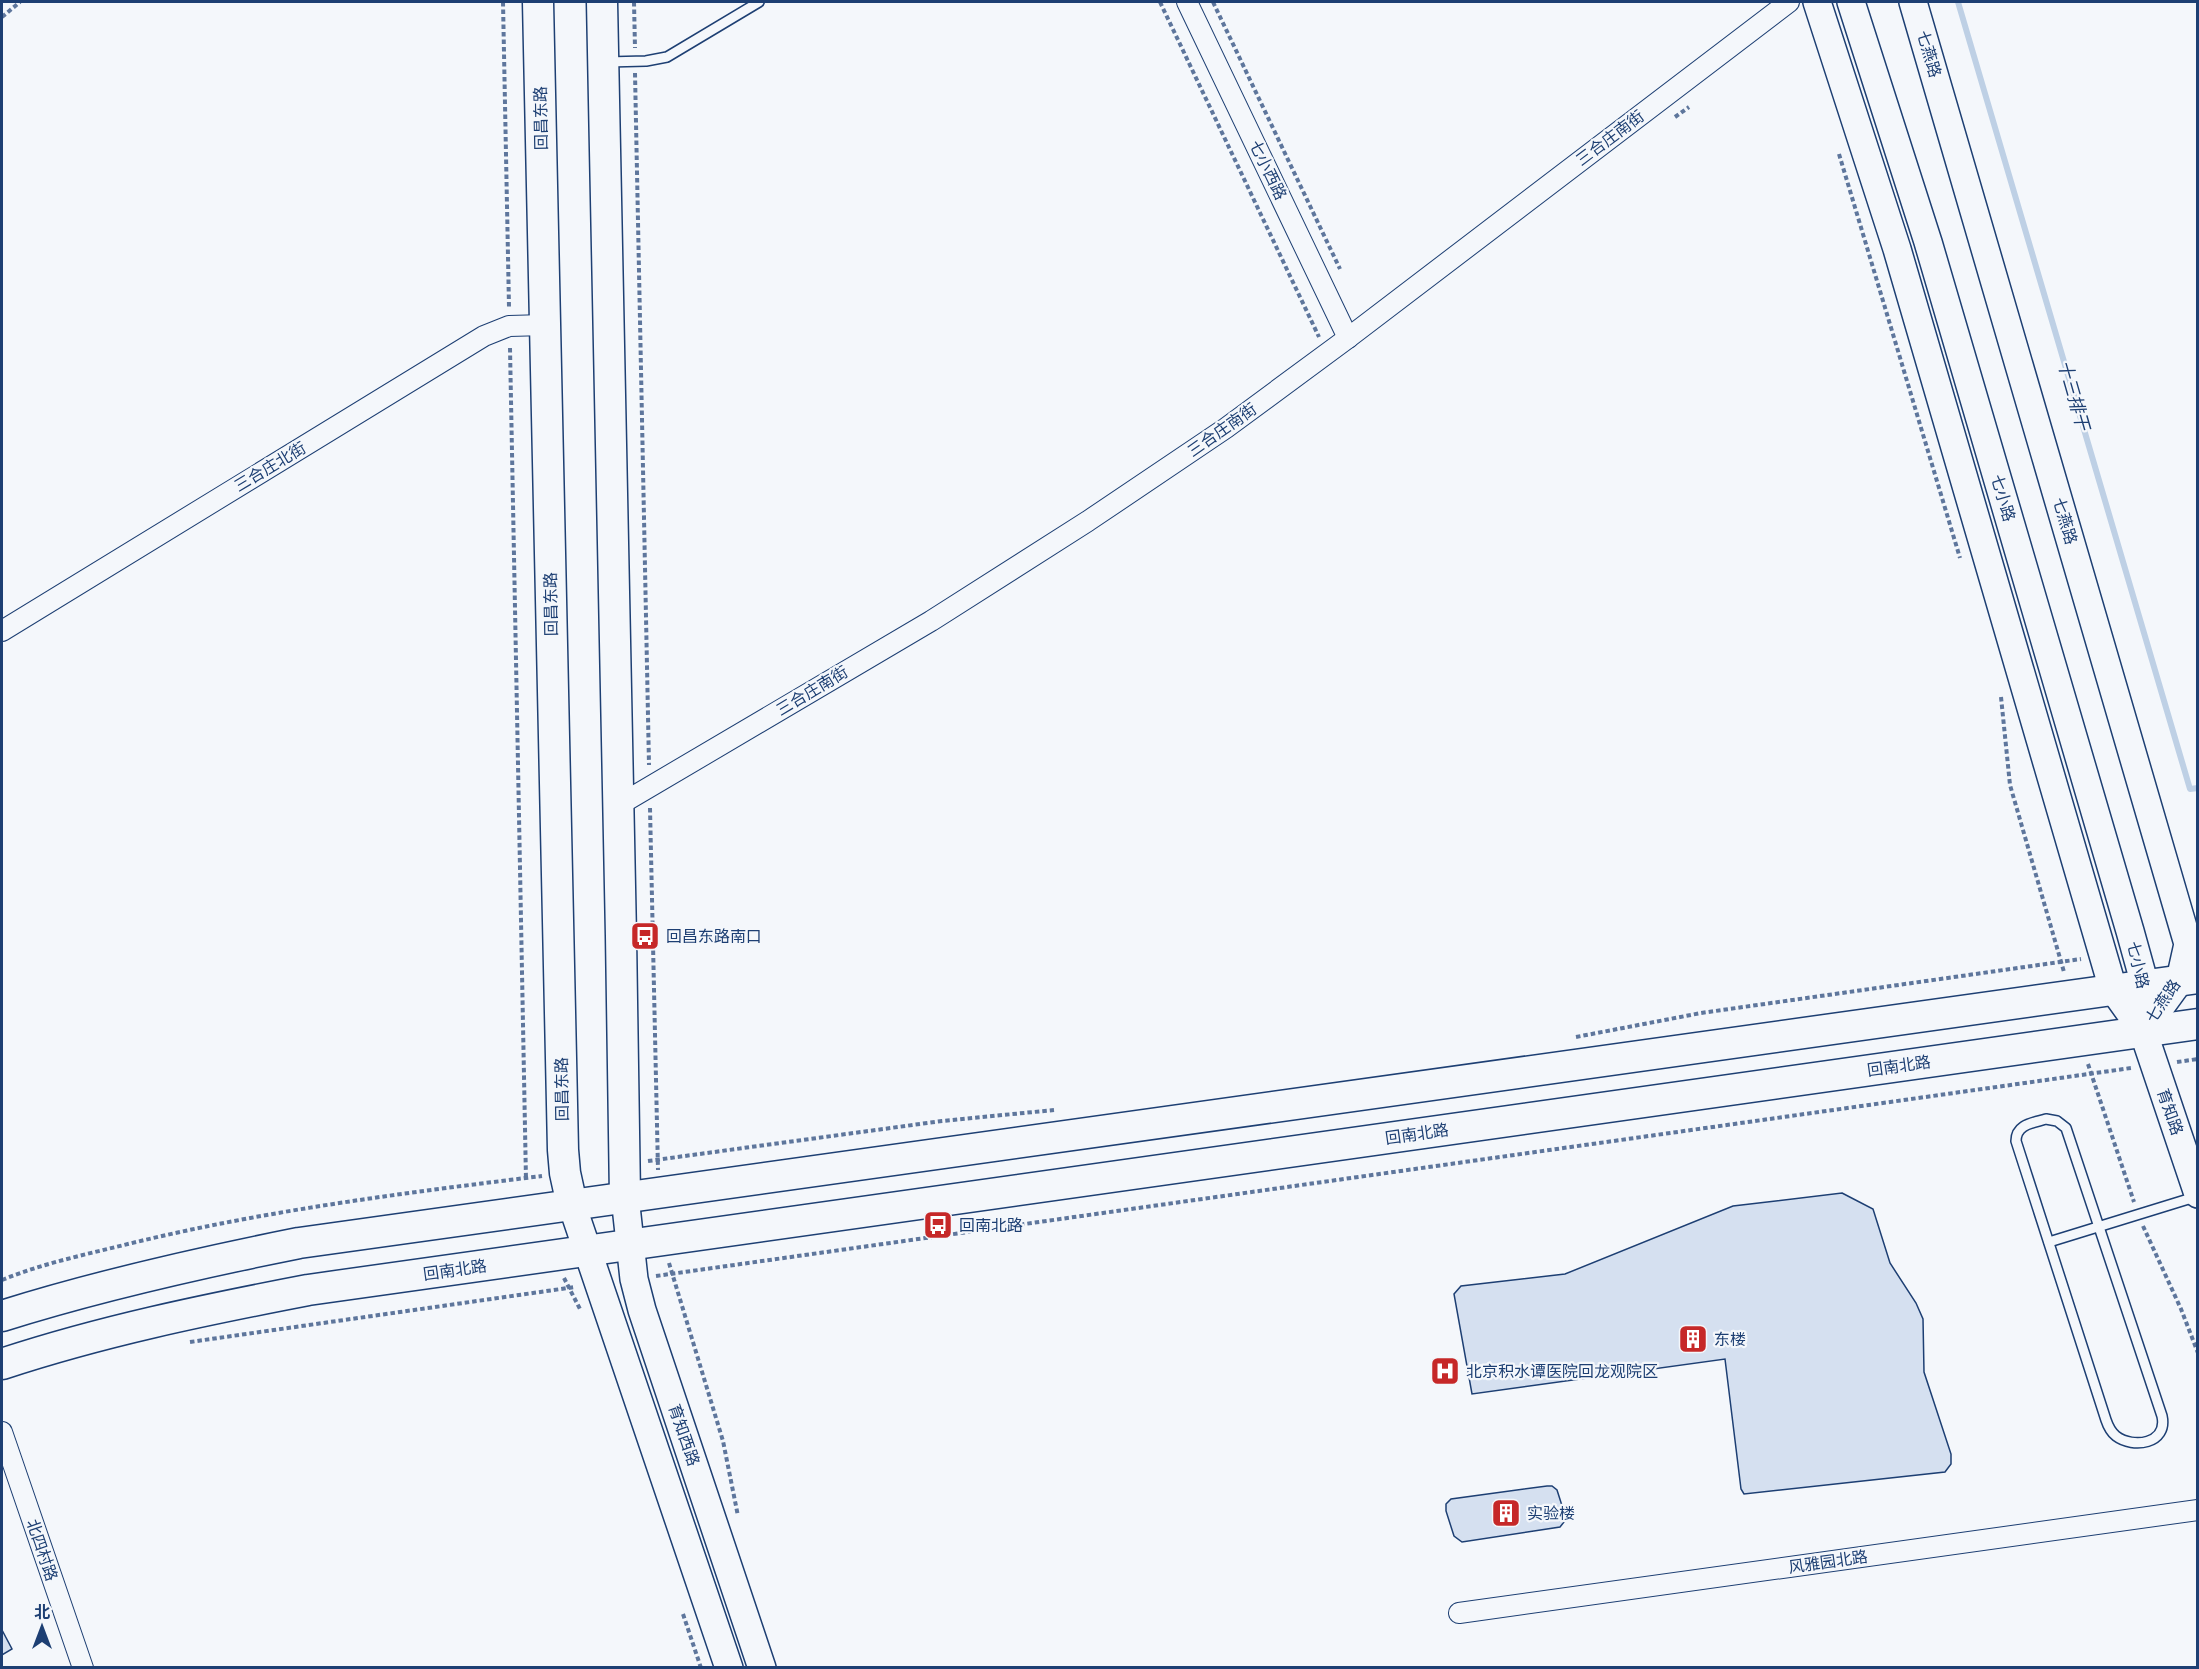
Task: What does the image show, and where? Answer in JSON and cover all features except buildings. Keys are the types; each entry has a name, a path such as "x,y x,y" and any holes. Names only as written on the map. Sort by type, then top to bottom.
{"main road":[{"name":"回昌东路","path":"538,2 563,1150 572,1205"},
{"path":"602,2 625,1197"},
{"path":"2,1316 90,1289 289,1245 2188,979"},
{"name":"回南北路","path":"2,1364 119,1329 192,1312 308,1290 2198,1024"}],"street":[{"name":"七小西路","path":"1187,2 1348,338"},
{"name":"三合庄南街","path":"619,805 931,621 1078,527 1226,428 1348,338 1789,2"},
{"name":"七小路","path":"1817,2 1898,249 2113,989 2143,1031"},
{"name":"七小路","path":"1851,2 1932,254 2145,985 2143,1031"},
{"name":"七燕路","path":"1913,2 2188,944 2188,979 2143,1031"},
{"name":"三合庄北街","path":"2,631 484,336 509,326 545,325"},
{"name":"育知路","path":"2143,1031 2198,1195"},
{"name":"育知西路","path":"625,1197 634,1279 642,1310 762,1668"},
{"name":"育知西路","path":"572,1205 729,1668"},
{"name":"北四村路","path":"2,1432 83,1668"},
{"name":"风雅园北路","path":"1459,1613 2198,1510"}],"lane":[{"path":"603,62 667,57 759,2"},
{"path":"2050,1119 2064,1125 2162,1416 2161,1434 2150,1441 2122,1440 2108,1426 2049,1244 2016,1141 2018,1132 2026,1125 2050,1119"},
{"path":"2100,1229 2198,1195"},
{"path":"2049,1244 2198,1201"}],"path":[{"path":"2,17 21,2"},
{"path":"503,2 524,1144"},
{"path":"634,2 656,1122"},
{"path":"1160,2 1309,317"},
{"path":"1213,2 1344,279"},
{"path":"1838,151 1963,569"},
{"path":"2000,693 2005,721 2006,761 2010,785 2053,934"},
{"path":"1567,1039 1701,1013 2052,963"},
{"path":"709,1268 2081,1075"},
{"path":"685,1156 942,1121 1060,1109"},
{"path":"2,1280 89,1253 211,1225 318,1207 520,1179"},
{"path":"185,1343 543,1292"},
{"path":"685,1317 723,1441 741,1526"}],"waterway":[{"name":"十三排干","path":"1958,2 2190,789 2198,788"}],"place":[{"name":"回昌东路南口","path":"645,936"},
{"name":"回南北路","path":"938,1225"},
{"name":"东楼","path":"1693,1339"},
{"name":"北京积水谭医院回龙观院区","path":"1445,1371"},
{"name":"实验楼","path":"1506,1513"}]}
